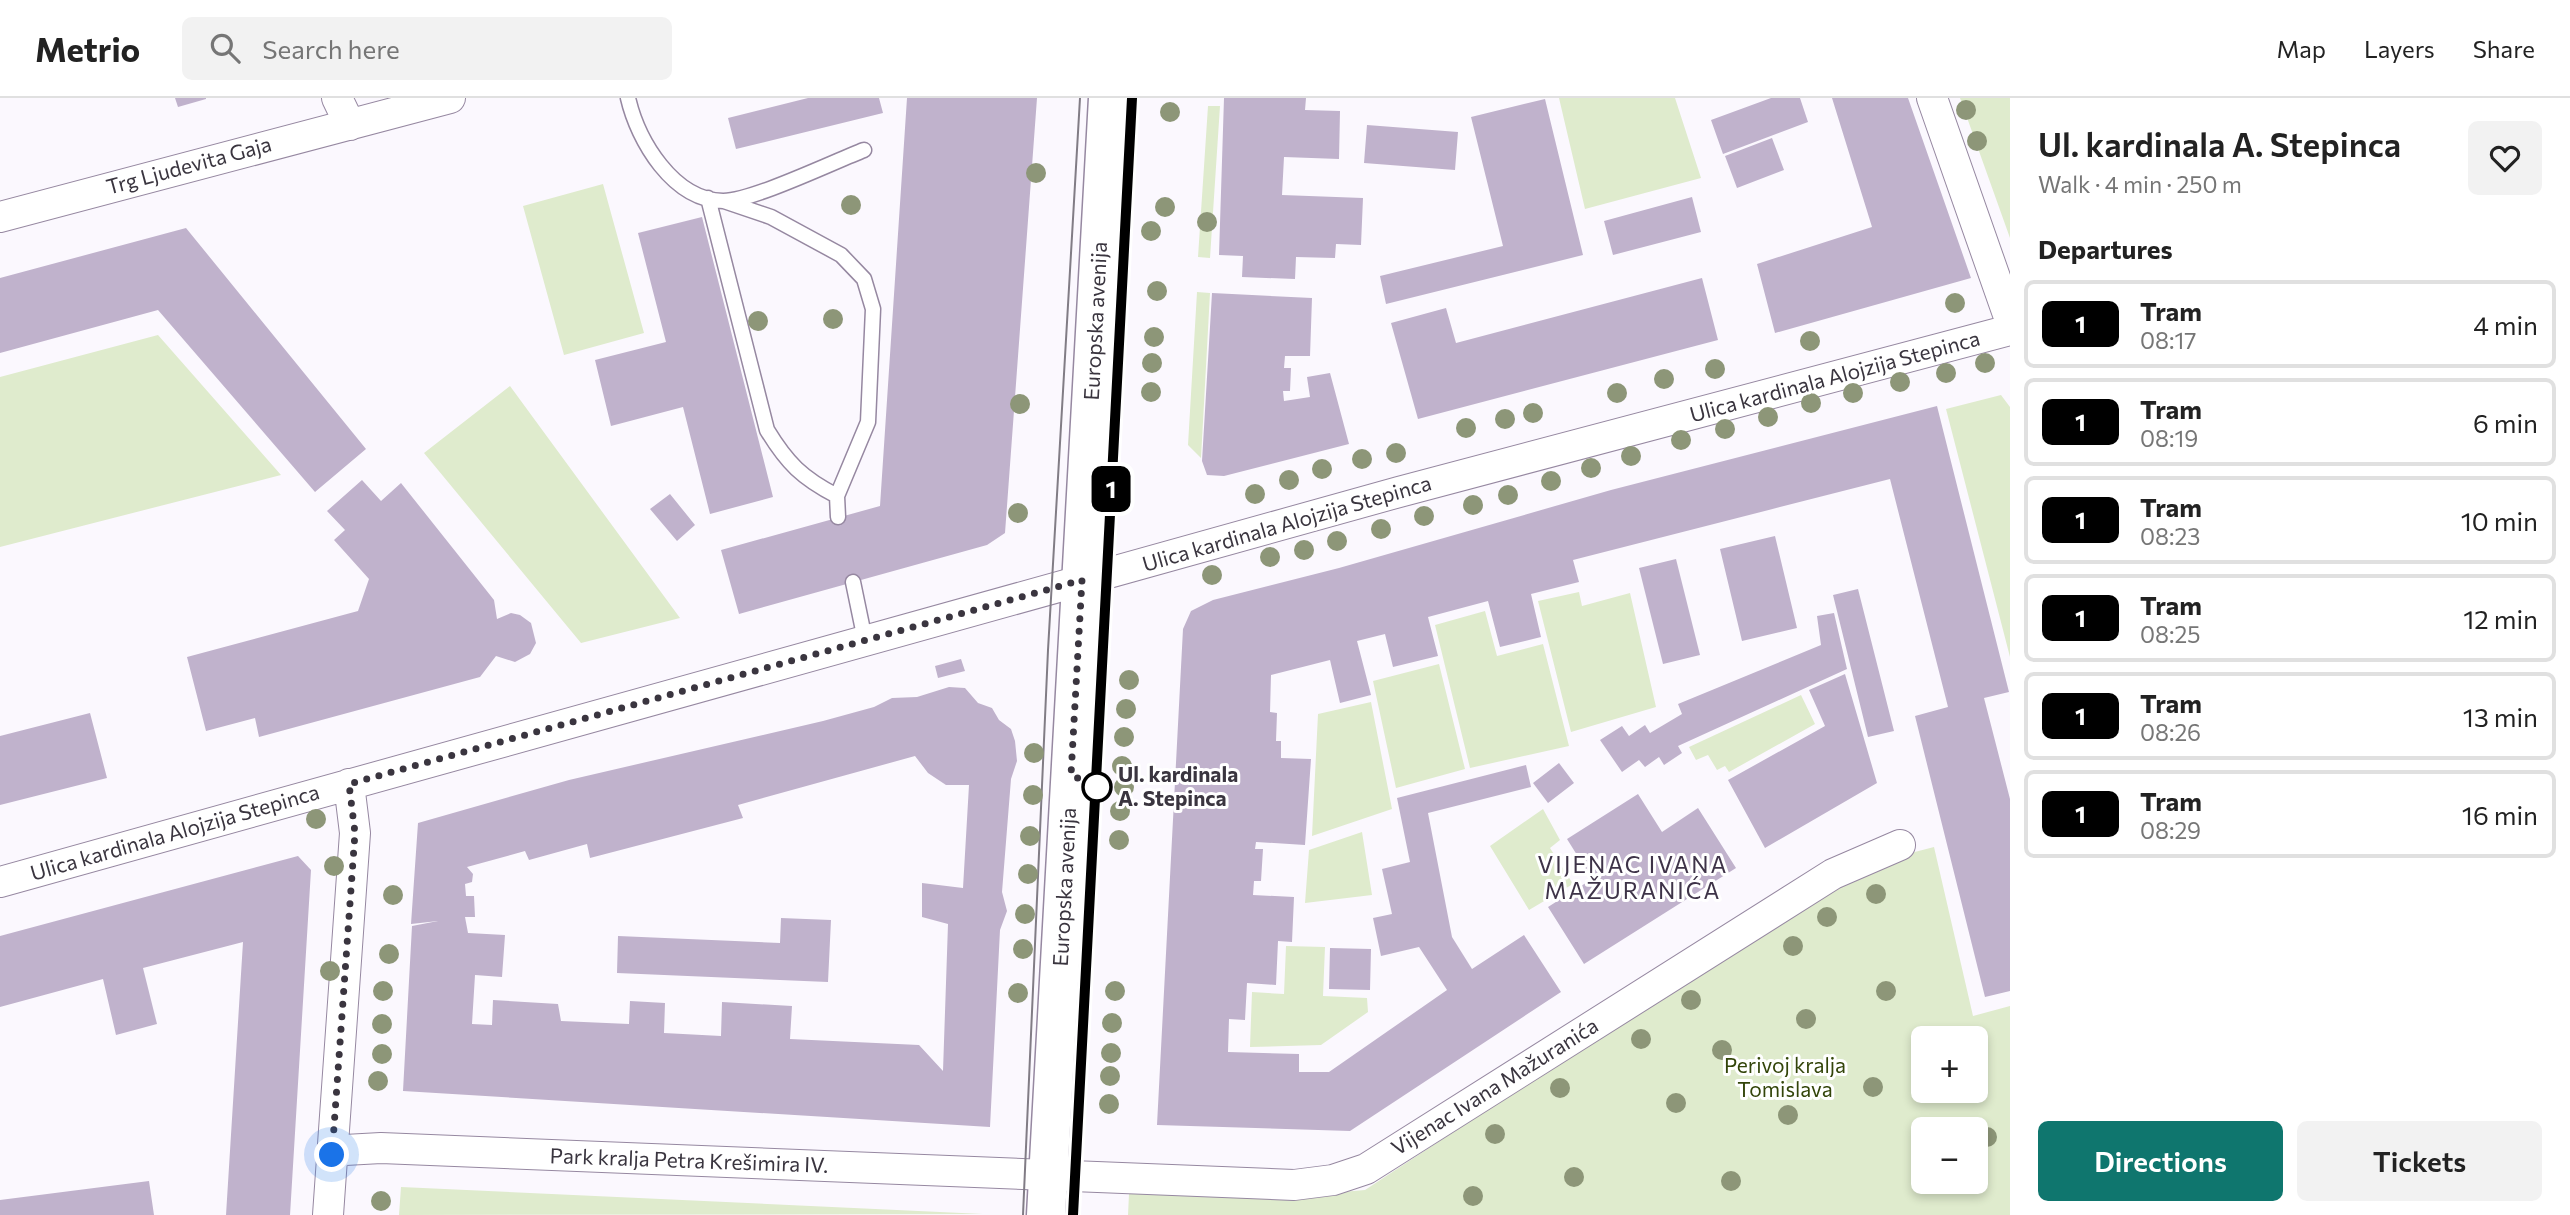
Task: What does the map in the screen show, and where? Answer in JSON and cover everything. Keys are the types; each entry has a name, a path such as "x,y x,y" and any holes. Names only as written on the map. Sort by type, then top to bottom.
{"street":[{"path":"337,98 350,125"},
{"name":"Trg Ljudevita Gaja","path":"0,217 450,98"},
{"name":"Europska avenija","path":"1046,1215 1108,98"},
{"path":"1932,98 2010,320"},
{"name":"Ulica kardinala Alojzija Stepinca","path":"0,882 1413,488 2010,330"},
{"path":"328,1215 355,833 349,784"},
{"name":"Vijenac Ivana Mažuranića","path":"1048,1175 1294,1185 1333,1180 1357,1172 1833,874 1900,845"},
{"name":"Park kralja Petra Krešimira IV.","path":"332,1155 345,1150 381,1148 1048,1175"}],"lane":[{"path":"628,98 648,151 664,170 700,195 771,218 841,255 864,279 873,309 868,422 837,496 838,517"},
{"path":"724,201 750,195 864,150"},
{"path":"708,198 767,430 787,462 815,485 837,496"},
{"path":"853,582 865,640"}],"green space":[{"path":"1559,98 1675,98 1701,178 1585,209"},
{"path":"1960,98 2010,98 2010,238"},
{"path":"1208,106 1220,106 1210,258 1198,257"},
{"path":"603,184 644,333 564,355 523,206"},
{"path":"1197,292 1210,293 1201,458 1188,445"},
{"path":"158,335 281,475 0,547 0,377"},
{"path":"510,386 680,618 581,643 424,453"},
{"path":"2001,395 2010,407 2010,657 1946,409"},
{"path":"1579,592 1582,606 1630,593 1656,707 1571,732 1538,601"},
{"path":"1485,611 1497,656 1543,644 1569,746 1470,768 1435,625"},
{"path":"1439,664 1465,769 1396,788 1373,681"},
{"path":"1801,695 1815,724 1729,772 1725,766 1717,770 1708,755 1696,760 1689,747"},
{"path":"1371,702 1392,809 1312,836 1318,714"},
{"path":"1543,809 1560,840 1550,848 1573,884 1529,910 1490,846"},
{"path":"1362,832 1372,895 1305,903 1309,850"},
{"name":"Perivoj kralja Tomislava","path":"1934,847 1973,1016 2010,1006 2010,1215 1128,1215 1129,1194 1319,1194 1365,1190 1857,867"},
{"path":"1286,946 1325,947 1323,996 1367,998 1368,1012 1321,1045 1250,1047 1252,992 1284,994"},
{"path":"401,1187 983,1214 984,1214 399,1215"}],"building":[{"path":"175,98 206,98 206,99 178,107"},
{"path":"808,98 879,98 883,113 736,149 728,118"},
{"path":"907,98 1037,98 1005,533 987,545 739,614 721,550 880,506"},
{"path":"1224,98 1306,98 1305,110 1340,111 1339,159 1284,157 1282,195 1363,198 1361,245 1336,244 1335,258 1296,257 1295,279 1242,277 1243,256 1219,255"},
{"path":"1771,98 1800,98 1808,122 1723,154 1711,120"},
{"path":"1832,98 1908,98 1971,278 1775,333 1757,264 1872,227"},
{"path":"1545,99 1583,255 1386,304 1380,276 1503,246 1471,117"},
{"path":"1367,125 1458,132 1455,170 1364,163"},
{"path":"1772,138 1784,170 1737,188 1725,156"},
{"path":"1692,197 1701,232 1613,255 1604,221"},
{"path":"702,217 773,497 710,514 683,407 611,426 595,360 666,342 638,233"},
{"path":"186,228 366,449 315,492 158,310 0,353 0,278"},
{"path":"1702,278 1718,340 1418,419 1391,323 1446,308 1456,343"},
{"path":"1212,293 1312,298 1310,356 1285,356 1284,368 1291,368 1290,391 1283,391 1284,401 1310,397 1307,377 1330,373 1349,444 1224,476 1207,475 1202,461"},
{"path":"1937,406 2009,692 1984,698 2010,799 2010,991 1985,997 1915,716 1948,707 1890,479 1573,560 1579,582 1531,594 1541,637 1500,647 1488,601 1428,617 1438,656 1393,667 1385,634 1357,641 1371,695 1340,703 1330,660 1271,675 1270,712 1277,713 1276,741 1281,741 1281,758 1311,759 1305,845 1256,842 1255,849 1263,849 1261,881 1254,881 1253,895 1294,897 1292,942 1278,941 1276,985 1247,983 1245,1020 1229,1019 1228,1052 1299,1054 1299,1072 1329,1072 1447,990 1419,947 1381,956 1373,918 1392,914 1382,869 1410,862 1397,798 1526,765 1531,787 1428,813 1452,937 1472,969 1524,935 1561,992 1350,1131 1157,1125 1183,629 1191,611 1213,600 1339,568 1611,490"},
{"path":"362,480 381,501 401,483 494,600 497,619 511,613 520,615 531,623 536,643 530,654 515,662 496,656 480,677 259,737 255,718 206,731 187,657 358,611 369,579 334,540 345,530 327,511"},
{"path":"670,494 695,525 677,541 650,509"},
{"path":"1775,536 1797,628 1742,641 1720,549"},
{"path":"1676,559 1700,655 1663,664 1639,568"},
{"path":"1858,589 1894,731 1868,737 1833,595"},
{"path":"1834,613 1847,669 1678,746 1682,753 1664,765 1659,757 1645,767 1639,760 1622,772 1600,740 1622,726 1629,736 1645,725 1650,733 1682,714 1678,704 1821,645 1817,616"},
{"path":"961,659 965,671 938,678 935,666"},
{"path":"1845,674 1877,783 1765,848 1728,780 1825,726 1809,690"},
{"path":"949,687 965,688 978,703 992,708 999,720 1011,729 1015,741 1017,761 1011,779 1002,892 1007,911 1000,930 990,1127 403,1091 412,926 438,921 411,924 418,823 569,780 823,721 874,707 892,698 917,697","holes":["915,756 928,773 946,785 969,785 963,888 922,883 922,917 948,924 943,1071 919,1045 790,1039 792,1006 722,1002 721,1036 664,1033 665,1003 630,1001 629,1024 561,1021 558,1004 493,1000 492,1025 472,1024 475,975 502,977 505,935 468,933 465,917 475,917 474,896 466,896 465,884 472,882 473,874 467,867 525,851 529,860 587,844 590,858 743,818 738,805"]},
{"path":"90,713 107,778 0,805 0,736"},
{"path":"1559,763 1574,783 1548,803 1533,783"},
{"path":"1638,794 1662,832 1698,808 1736,868 1584,964 1548,907 1592,879 1567,839"},
{"path":"298,856 311,870 290,1215 226,1215 243,942 143,968 157,1024 116,1035 103,979 0,1007 0,936"},
{"path":"781,918 831,920 828,982 617,973 618,936 780,943"},
{"path":"1330,948 1371,949 1370,990 1329,989"},
{"path":"149,1181 154,1215 0,1215 0,1200"}],"tram line":[{"path":"1023,1215 1048,650 1080,98"},
{"path":"1073,1215 1132,98"},
{"name":"1","path":"1073,1215 1132,98"}],"place":[{"name":"Ul. kardinala A. Stepinca","path":"1097,787"}],"district":[{"name":"VIJENAC IVANA MAŽURANIĆA","path":"1633,878"}],"route":[{"path":"332,1155 355,833 349,784 1082,580 1071,775 1097,787"}]}
